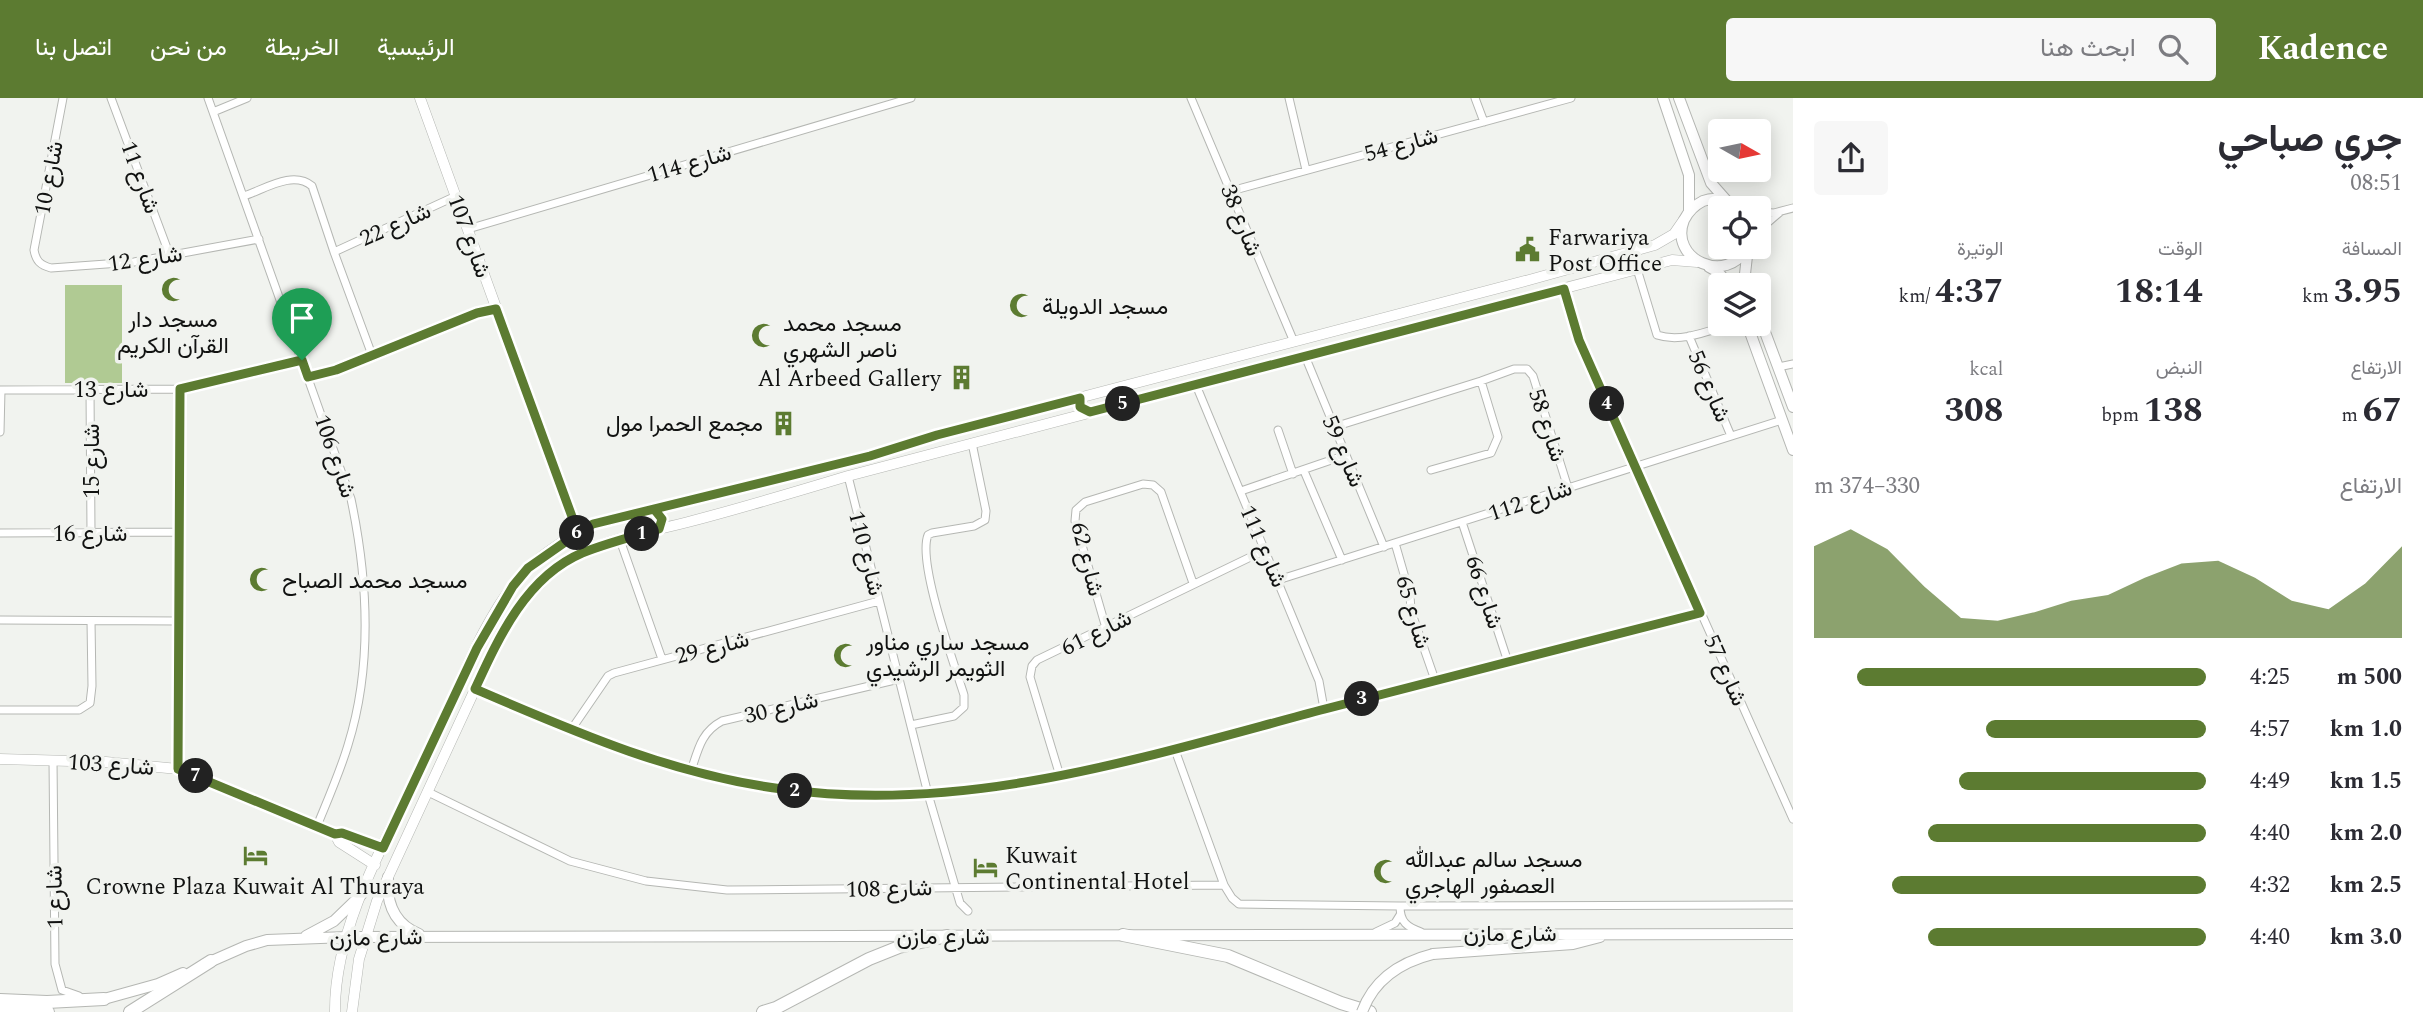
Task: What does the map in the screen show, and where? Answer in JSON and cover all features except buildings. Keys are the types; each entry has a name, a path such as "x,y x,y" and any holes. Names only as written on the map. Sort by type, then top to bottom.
{"highway":[{"path":"1123,935 1228,956 1341,1003 1370,1012"},
{"path":"763,1012 776,1008 869,959 899,947 947,936"},
{"path":"130,1012 211,961"},
{"path":"0,1000 47,1002 104,999"},
{"path":"0,1011 48,1012"}],"main road":[{"path":"1663,98 1689,175 1687,215 1682,226 1683,242 1686,250 1697,262 1719,273"},
{"path":"1679,98 1711,183 1722,196"},
{"path":"1687,215 1708,200"},
{"path":"1709,267 1729,265 1737,259"},
{"path":"1751,336 1793,450"},
{"path":"1766,336 1793,407"},
{"path":"388,877 388,899 398,920 410,930 439,936"},
{"path":"299,939 334,921 362,894"},
{"name":"شارع مازن","path":"104,999 158,984 246,946 267,940 439,936 1374,933 1793,935"},
{"path":"1362,1012 1377,985 1393,970 1412,960 1433,954 1573,944 1616,933"}],"street":[{"name":"شارع 10","path":"35,257 34,250 63,98"},
{"name":"شارع 11","path":"111,98 170,256"},
{"name":"شارع 106","path":"208,98 351,499 364,580 364,666 357,710 349,744 317,826"},
{"path":"213,112 247,98"},
{"name":"شارع 107","path":"420,98 578,533"},
{"name":"شارع 114","path":"468,229 886,102 911,98"},
{"name":"شارع 38","path":"1191,98 1294,342"},
{"path":"1289,98 1306,170"},
{"path":"1475,98 1484,122"},
{"name":"شارع 54","path":"1231,191 1571,98"},
{"path":"244,196 293,178 304,179 312,186 372,355"},
{"name":"شارع 22","path":"334,252 456,196"},
{"path":"1771,211 1793,208"},
{"path":"1771,220 1781,211"},
{"path":"335,1012 337,983 347,937 362,894 477,648 513,586 528,568 593,524 888,450 1529,281 1655,245 1674,234 1687,215"},
{"name":"شارع 12","path":"35,257 42,266 51,268 170,256 259,239"},
{"path":"1620,254 1629,258 1632,270"},
{"path":"352,1012 364,937 388,877 501,633 526,597 550,574 580,554 659,529 972,443 1632,270 1672,260 1697,262"},
{"name":"شارع 56","path":"1632,270 1657,335 1689,337 1708,331"},
{"name":"شارع 57","path":"1564,289 1579,340 1793,819"},
{"path":"308,377 336,370 477,313 496,309"},
{"path":"1388,317 1382,322 1380,330 1390,334"},
{"name":"شارع 56","path":"1689,337 1731,436"},
{"name":"شارع 59","path":"1305,356 1384,547"},
{"name":"شارع 13","path":"0,390 180,389 302,360"},
{"path":"1778,368 1793,364"},
{"name":"شارع 58","path":"1334,427 1514,369 1527,369 1533,376 1568,488"},
{"path":"1432,470 1491,453 1496,445 1498,437 1481,381"},
{"name":"شارع 111","path":"1196,385 1319,681 1324,709"},
{"name":"شارع 15","path":"90,389 91,533"},
{"path":"178,769 180,389"},
{"path":"0,390 0,432"},
{"path":"1080,398 1080,407 1090,412"},
{"name":"شارع 112","path":"1278,580 1782,420"},
{"path":"1278,430 1293,474"},
{"path":"911,725 954,716 964,706 964,695 930,580 925,545 928,535 932,533 974,526 985,520 986,511 972,443"},
{"path":"888,450 894,457 894,463 890,466"},
{"path":"1241,491 1346,455"},
{"path":"1304,471 1342,560"},
{"name":"شارع 110","path":"848,477 928,794 960,902 968,911"},
{"name":"شارع 62","path":"1106,628 1075,521 1076,510 1085,502 1143,484 1153,485 1160,492 1193,583"},
{"path":"676,504 672,512 682,523"},
{"path":"654,509 662,519 659,529"},
{"name":"شارع 66","path":"1462,522 1508,662"},
{"name":"شارع 16","path":"0,533 179,532"},
{"path":"621,540 662,659"},
{"name":"شارع 65","path":"1395,543 1410,595 1411,611 1435,680"},
{"name":"شارع 61","path":"1060,776 1030,677 1032,666 1037,660 1265,550"},
{"name":"شارع 29","path":"570,730 608,676 879,601"},
{"path":"475,689 627,752 738,782 785,790 880,795 928,794 1008,786 1175,750 1700,613"},
{"path":"0,620 179,621"},
{"path":"0,710 79,710 90,704 93,685 91,621"},
{"name":"شارع 30","path":"691,771 702,739 709,728 722,721 899,679"},
{"path":"442,724 446,733 456,732"},
{"path":"433,742 442,742 448,748"},
{"path":"1175,750 1224,886 1235,901 1243,904 1400,911 1793,905"},
{"name":"شارع 103","path":"0,759 144,764 178,769 335,834 342,833 383,848"},
{"name":"شارع 1","path":"53,760 55,957 58,982 62,990 72,995 104,999"},
{"name":"شارع 108","path":"428,792 570,861 646,881 727,890 1224,886"},
{"name":"شارع 103","path":"335,834 338,842 375,865"},
{"path":"1400,911 1407,926 1426,933"},
{"path":"1374,933 1395,923 1400,911"}],"green space":[{"path":"65,285 122,285 122,383 65,383"}],"place":[{"name":"Farwariya Post Office","path":"1528,250"},
{"name":"مسجد دار القرآن الكريم","path":"173,289"},
{"name":"مسجد الدويلة","path":"1022,306"},
{"name":"مسجد محمد ناصر الشهري","path":"763,336"},
{"name":"Al Arbeed Gallery","path":"961,378"},
{"name":"مجمع الحمرا مول","path":"783,423"},
{"name":"مسجد محمد الصباح","path":"262,580"},
{"name":"مسجد ساري مناور الثويمر الرشيدي","path":"846,655"},
{"name":"Crowne Plaza Kuwait Al Thuraya","path":"255,856"},
{"name":"Kuwait Continental Hotel","path":"985,868"},
{"name":"مسجد سالم عبدالله العصفور الهاجري","path":"1385,872"}],"route":[{"path":"302,360 180,389 178,769 335,834 342,833 383,848 477,648 513,586 528,568 593,524 870,456 937,435 1080,398 1080,407 1090,412 1564,289 1579,340 1700,613 1175,750 1034,782 954,793 880,795 785,790 738,782 627,752 475,689 501,633 526,597 550,574 580,554 659,529 662,519 660,514 654,509 593,524 578,533 496,309 477,313 336,370 308,377 302,360"}]}
